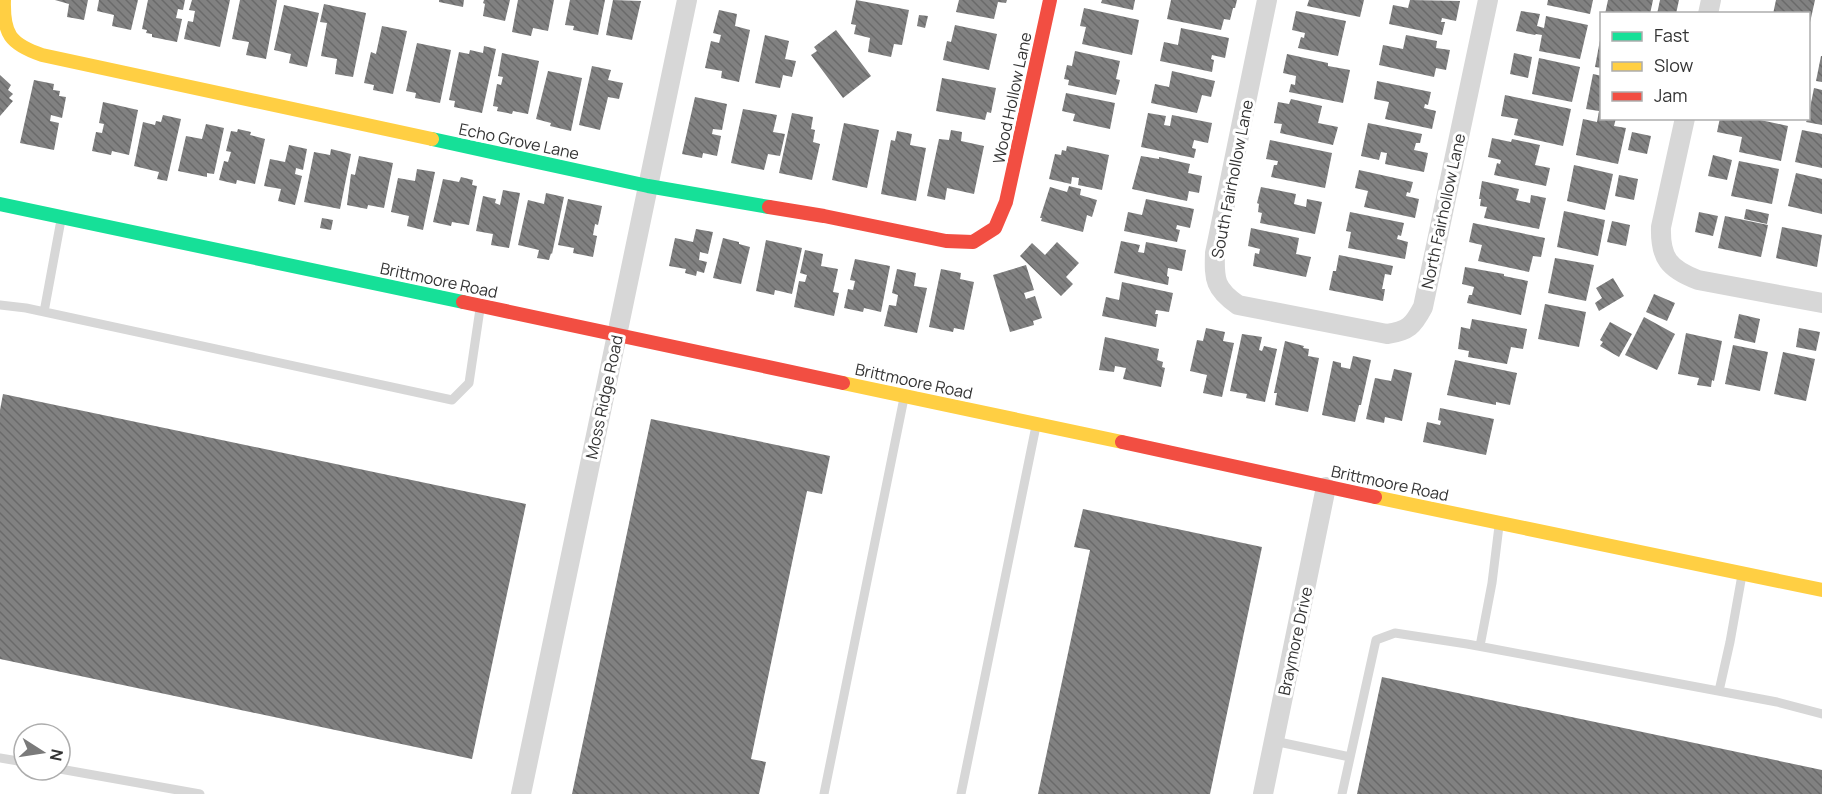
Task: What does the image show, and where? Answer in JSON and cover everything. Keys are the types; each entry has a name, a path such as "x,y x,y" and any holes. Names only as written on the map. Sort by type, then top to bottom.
{"main road":[{"name":"Echo Grove Lane","path":"4,0 4,22 10,40 27,50 42,55 648,186 824,216 946,241 973,242 995,228 1006,202"},
{"name":"Wood Hollow Lane","path":"1006,202 1050,0"},
{"name":"Brittmoore Road","path":"0,204 1500,524 1822,590"}],"street":[{"name":"Moss Ridge Road","path":"521,794 687,0"},
{"name":"South Fairhollow Lane","path":"1268,0 1215,254 1214,275 1224,295 1238,304 1319,322"},
{"name":"North Fairhollow Lane","path":"1319,322 1387,334 1402,332 1416,321 1423,307 1488,0"},
{"path":"1685,120 1661,227 1661,246 1668,263 1681,274 1698,280 1822,303"},
{"name":"Braymore Drive","path":"1263,794 1326,487"}],"lane":[{"path":"44,312 62,217"},
{"path":"0,305 44,312 452,400 469,383 480,306"},
{"path":"825,794 905,396"},
{"path":"961,794 1036,424"},
{"path":"1480,646 1500,524"},
{"path":"1719,691 1742,573"},
{"path":"1342,794 1376,640 1395,633 1480,646 1777,702 1822,714"},
{"path":"1274,741 1350,757"},
{"path":"72,771 200,794"}],"building":[{"path":"55,0 88,0 84,20 67,17 69,4"},
{"path":"99,0 138,0 131,30 112,26 114,15 97,11"},
{"path":"148,0 185,0 183,10 178,9 176,18 182,19 177,42 152,37 152,34 146,33 147,30 142,29"},
{"path":"192,0 230,0 220,47 184,39 188,21 193,22 195,11 189,10"},
{"path":"240,0 277,0 266,59 246,55 249,42 232,39"},
{"path":"439,0 464,0 463,7 439,2"},
{"path":"484,0 510,0 505,21 483,16"},
{"path":"518,0 554,0 548,31 533,28 531,36 512,32"},
{"path":"570,0 605,0 598,35 573,30 574,26 565,25"},
{"path":"613,0 641,1 632,40 606,35"},
{"path":"856,0 909,10 902,45 894,44 891,57 868,52 870,38 854,34 856,25 851,24"},
{"path":"959,0 1007,0 1006,3 998,2 994,19 956,12"},
{"path":"1102,0 1135,0 1133,10 1101,3"},
{"path":"1171,0 1237,0 1230,20 1224,19 1221,30 1167,19"},
{"path":"1309,0 1364,0 1360,17 1307,6"},
{"path":"1410,0 1460,1 1456,21 1442,18 1441,22 1445,22 1442,35 1389,24 1393,5 1408,8"},
{"path":"1548,0 1593,0 1590,14 1547,5"},
{"path":"1608,0 1653,0 1650,12 1605,12"},
{"path":"1660,0 1679,0 1676,12 1657,12"},
{"path":"1776,0 1815,0 1810,22 1810,12 1773,12"},
{"path":"324,4 366,13 353,77 335,74 337,59 321,56 327,23 320,22"},
{"path":"284,5 319,13 307,67 289,63 291,54 274,50"},
{"path":"1084,8 1139,20 1132,55 1082,44 1086,27 1080,26"},
{"path":"719,10 737,14 735,26 750,30 739,82 721,78 722,71 705,68 711,41 719,43 721,35 713,33"},
{"path":"1296,11 1346,21 1338,56 1298,48 1301,37 1304,38 1305,33 1292,30"},
{"path":"1521,11 1540,14 1537,26 1544,28 1546,16 1588,25 1580,59 1539,51 1542,35 1516,31"},
{"path":"919,15 928,16 925,28 917,26"},
{"path":"955,25 997,34 989,70 943,60 947,41 951,42"},
{"path":"382,26 407,31 393,94 373,90 374,85 364,83 371,52 376,54"},
{"path":"1181,28 1229,38 1225,58 1212,55 1211,59 1214,60 1212,72 1160,61 1164,42 1178,45"},
{"path":"836,30 871,76 843,98 811,55 817,51 814,47"},
{"path":"765,35 789,41 785,59 796,61 792,77 783,75 780,88 755,83"},
{"path":"1406,35 1437,41 1436,48 1450,50 1446,70 1436,68 1434,77 1379,65 1383,45 1403,49"},
{"path":"1600,40 1600,68 1595,67"},
{"path":"417,43 451,50 440,103 415,98 416,93 406,91"},
{"path":"484,46 496,49 482,113 454,107 455,101 449,100 459,52 469,54 470,50 483,53"},
{"path":"1075,51 1120,61 1116,79 1120,80 1116,95 1068,85 1069,80 1064,79 1067,65 1072,66"},
{"path":"502,53 539,61 528,114 497,111 498,107 493,106 497,84 501,85 503,77 498,76"},
{"path":"1514,53 1532,57 1528,78 1510,74"},
{"path":"1287,54 1350,70 1343,103 1289,92 1291,84 1295,85 1296,76 1283,73"},
{"path":"1822,56 1822,82 1816,81"},
{"path":"1539,58 1580,67 1572,102 1532,94"},
{"path":"592,66 611,70 608,80 623,83 619,99 608,97 600,130 579,125"},
{"path":"548,71 582,78 571,131 550,126 551,123 536,119"},
{"path":"1172,71 1215,81 1211,97 1202,95 1197,113 1151,103 1155,84 1169,87"},
{"path":"1593,74 1600,76 1600,120 1616,120 1614,126 1626,128 1618,164 1576,155 1583,119 1597,122 1599,111 1586,109"},
{"path":"0,75 11,85 8,90 13,94 9,98 13,101 0,116"},
{"path":"942,78 996,88 991,113 987,112 985,120 936,111"},
{"path":"34,80 54,84 53,90 60,91 59,96 66,97 62,118 51,115 50,121 59,123 54,150 20,143"},
{"path":"1377,81 1431,92 1428,105 1425,104 1424,108 1436,111 1432,129 1385,119 1389,102 1374,99"},
{"path":"1814,88 1822,90 1822,125 1806,122 1810,120"},
{"path":"1066,93 1115,103 1110,129 1073,121 1075,114 1062,111"},
{"path":"1505,95 1571,109 1563,146 1514,135 1518,119 1501,116"},
{"path":"695,97 727,104 722,130 713,129 712,134 721,136 717,156 703,153 702,158 682,154"},
{"path":"1291,99 1322,106 1318,123 1338,127 1333,145 1280,133 1282,124 1274,123 1278,102 1289,104"},
{"path":"103,102 138,110 129,155 112,151 111,155 92,151 96,132 102,133 104,124 99,123"},
{"path":"743,109 777,115 773,132 785,134 780,156 768,154 764,170 731,163"},
{"path":"792,113 813,117 811,129 815,130 813,142 820,144 812,180 779,173"},
{"path":"1148,113 1166,116 1164,125 1170,126 1172,115 1212,123 1208,143 1194,140 1192,148 1196,149 1194,158 1141,147"},
{"path":"163,115 181,119 167,181 157,179 159,172 134,166 143,122 155,125 156,121 161,122"},
{"path":"1720,120 1760,120 1788,126 1781,161 1739,152 1742,137 1717,132"},
{"path":"844,123 879,130 867,188 832,180"},
{"path":"1368,123 1422,134 1420,143 1416,143 1414,150 1428,153 1424,172 1385,164 1387,153 1381,152 1379,160 1361,156"},
{"path":"206,124 224,128 214,174 207,173 207,177 178,171 186,136 202,139"},
{"path":"238,129 265,139 255,184 237,180 236,184 219,180 224,161 228,162 231,152 226,151 231,131 237,132"},
{"path":"951,130 962,132 961,141 984,146 974,194 947,188 945,200 927,196 939,139 949,140"},
{"path":"1802,130 1822,134 1822,168 1795,162"},
{"path":"897,131 912,134 910,145 926,148 916,201 881,194 891,140 895,141"},
{"path":"1632,132 1651,136 1647,154 1628,150"},
{"path":"1492,138 1511,142 1512,139 1540,145 1535,165 1550,168 1546,186 1494,175 1497,163 1500,164 1501,160 1488,157"},
{"path":"1270,140 1332,153 1325,188 1271,177 1274,165 1277,165 1278,161 1266,159"},
{"path":"289,145 307,149 303,170 296,168 295,174 302,176 295,205 278,201 281,189 264,186 270,159 285,162"},
{"path":"1067,146 1109,155 1102,190 1078,185 1079,178 1072,177 1071,184 1049,179 1055,154 1061,155 1062,150 1066,151"},
{"path":"331,149 351,154 340,209 304,202 314,152 330,155"},
{"path":"1713,155 1732,160 1727,180 1708,176"},
{"path":"359,156 393,163 384,208 368,205 367,209 347,205 351,174 355,175"},
{"path":"1141,156 1159,159 1159,157 1190,164 1188,173 1202,176 1199,193 1189,191 1187,201 1132,189"},
{"path":"1739,161 1779,169 1772,204 1731,196"},
{"path":"1574,165 1613,174 1605,210 1567,201"},
{"path":"417,169 435,172 423,230 407,226 409,216 391,212 398,178 415,181"},
{"path":"1359,170 1413,182 1410,193 1407,192 1406,196 1419,199 1415,218 1364,207 1368,191 1355,188"},
{"path":"1796,173 1822,179 1822,214 1788,206"},
{"path":"1619,175 1638,179 1634,200 1615,196"},
{"path":"461,177 473,180 472,185 477,186 469,225 452,222 451,226 433,222 443,179 459,182"},
{"path":"1482,181 1519,189 1516,200 1530,203 1531,195 1546,198 1539,229 1484,218 1487,207 1480,206 1481,199 1479,199"},
{"path":"1069,186 1081,189 1080,195 1097,200 1092,217 1087,215 1083,232 1041,221 1042,218 1040,218 1050,187 1067,192"},
{"path":"1261,187 1296,194 1294,204 1306,207 1307,199 1322,202 1315,234 1260,223 1262,213 1258,212 1259,204 1257,203"},
{"path":"503,190 520,193 509,248 491,245 493,234 476,231 483,196 496,199 495,203 500,205"},
{"path":"546,193 564,197 549,260 537,258 539,250 518,245 528,200 544,204"},
{"path":"568,199 602,206 598,225 595,224 593,235 597,236 593,257 573,253 574,248 558,245"},
{"path":"1146,199 1194,209 1190,228 1177,225 1176,229 1180,230 1177,242 1124,231 1128,212 1142,215"},
{"path":"1746,209 1769,214 1767,224 1744,219"},
{"path":"1564,211 1605,220 1598,256 1557,247"},
{"path":"1350,212 1404,223 1401,236 1398,235 1397,239 1408,242 1405,259 1348,248 1351,232 1346,231"},
{"path":"1699,212 1718,216 1713,236 1695,232"},
{"path":"1725,216 1768,225 1761,257 1718,248"},
{"path":"322,218 333,220 331,230 320,228"},
{"path":"1612,221 1630,225 1626,246 1607,242"},
{"path":"1473,223 1545,238 1541,257 1533,256 1529,272 1478,261 1482,245 1469,242"},
{"path":"1782,227 1822,235 1817,267 1776,258"},
{"path":"1251,228 1299,238 1296,254 1311,257 1306,277 1253,266 1255,253 1259,254 1260,249 1248,246"},
{"path":"696,229 713,232 708,254 700,252 699,260 707,262 704,273 697,271 696,276 685,273 686,269 669,266 675,238 693,242"},
{"path":"723,238 750,247 741,284 713,278"},
{"path":"766,240 802,248 792,294 775,290 774,295 756,291"},
{"path":"1121,241 1140,245 1138,252 1144,253 1146,242 1186,250 1182,271 1168,268 1168,285 1114,273"},
{"path":"1057,242 1079,263 1066,277 1073,284 1061,296 1020,256 1032,243 1045,255"},
{"path":"805,250 823,254 821,266 838,269 833,292 839,293 834,316 794,307 799,281 805,282 807,275 800,273"},
{"path":"1339,255 1393,266 1391,275 1385,274 1382,289 1385,289 1383,301 1329,290"},
{"path":"1555,258 1594,265 1586,301 1548,293"},
{"path":"855,259 890,266 881,312 864,308 863,312 844,308 848,289 853,290 855,281 850,280"},
{"path":"1026,265 1034,290 1024,293 1026,299 1035,296 1042,318 1033,321 1034,325 1010,332 993,275"},
{"path":"1465,267 1528,281 1521,315 1467,303 1474,287 1462,284"},
{"path":"897,269 916,273 914,286 927,288 917,333 884,326 889,305 896,306 898,295 892,293"},
{"path":"941,269 961,273 960,279 974,282 964,330 954,328 953,332 929,327"},
{"path":"1613,278 1624,296 1599,311 1595,303 1602,298 1596,288"},
{"path":"1122,282 1173,293 1169,312 1156,310 1155,314 1158,314 1156,327 1102,316 1106,297 1119,300"},
{"path":"1654,294 1675,303 1667,321 1646,312"},
{"path":"1545,304 1586,312 1579,347 1538,339"},
{"path":"1739,314 1760,319 1755,343 1734,338"},
{"path":"1644,317 1675,334 1657,370 1625,355"},
{"path":"1472,319 1527,329 1523,349 1511,347 1507,364 1468,357 1469,351 1458,349 1461,327 1470,329"},
{"path":"1610,322 1632,334 1619,357 1600,346 1603,342 1600,340"},
{"path":"1206,328 1225,332 1223,341 1234,343 1222,397 1203,393 1207,375 1190,371 1197,340 1203,341"},
{"path":"1799,328 1820,332 1816,351 1796,347"},
{"path":"1686,333 1722,341 1711,387 1697,385 1699,378 1678,374"},
{"path":"1242,334 1262,337 1259,350 1262,351 1264,346 1277,349 1265,402 1246,398 1247,394 1230,391"},
{"path":"1105,337 1159,349 1157,360 1163,362 1162,367 1165,368 1161,387 1123,379 1126,368 1115,366 1114,372 1099,370"},
{"path":"1285,341 1304,346 1303,348 1309,349 1308,356 1319,358 1308,412 1275,405 1277,393 1274,393"},
{"path":"1733,345 1768,352 1760,391 1725,384"},
{"path":"1783,352 1815,359 1806,401 1774,394"},
{"path":"1353,356 1371,360 1355,422 1322,415 1333,361 1341,363 1341,367 1350,369"},
{"path":"1455,360 1517,373 1510,405 1496,402 1496,405 1447,395"},
{"path":"1394,369 1412,373 1402,421 1385,417 1384,423 1366,419 1375,378 1391,381"},
{"path":"3,394 526,504 472,759 0,659 0,410"},
{"path":"1440,408 1494,419 1486,455 1423,442 1427,422 1440,425 1441,421 1438,420"},
{"path":"651,419 830,456 822,494 807,491 751,759 766,762 759,794 572,794"},
{"path":"1083,509 1262,547 1210,794 1038,794 1090,550 1074,547"},
{"path":"1382,677 1822,770 1822,794 1357,794"}],"traffic: fast":[{"path":"432,139 648,186 769,207"},
{"path":"0,204 463,302"}],"traffic: slow":[{"path":"4,0 5,21 11,36 22,47 42,55 432,139"},
{"path":"843,383 1122,442"},
{"path":"1375,497 1822,590"}],"traffic: jam":[{"path":"769,207 946,241 973,242 995,228 1006,202 1050,0"},
{"path":"463,302 843,383"},
{"path":"1122,442 1375,497"}]}
